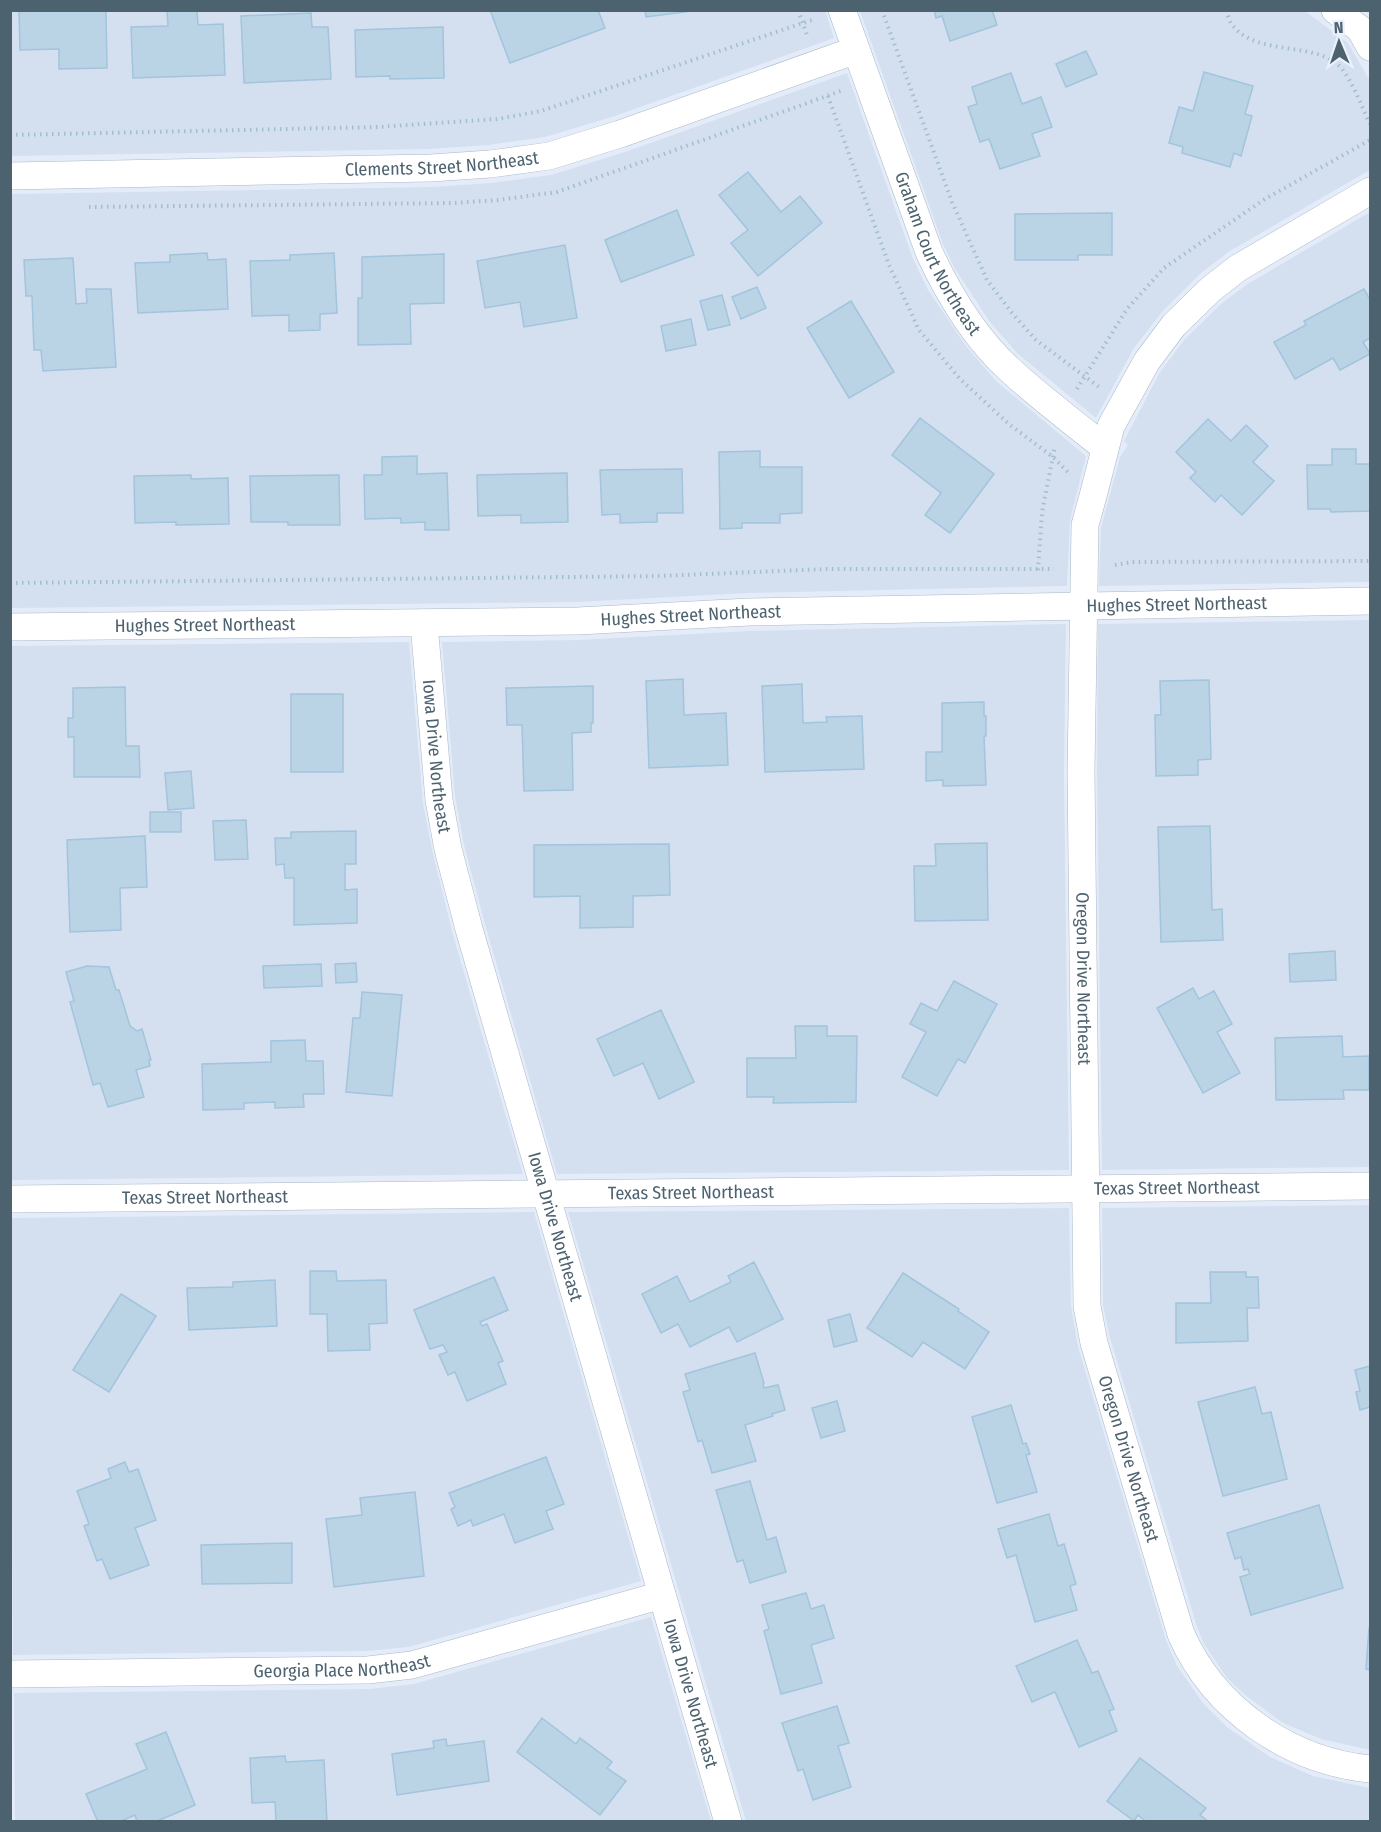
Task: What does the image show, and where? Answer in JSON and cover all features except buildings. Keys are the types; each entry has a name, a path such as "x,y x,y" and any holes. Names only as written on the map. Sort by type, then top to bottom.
{"street":[{"path":"1335,10 1360,29 1371,47"},
{"name":"Graham Court Northeast","path":"833,13 856,50 941,279 978,334 1008,368 1105,448"},
{"name":"Clements Street Northeast","path":"10,176 431,168 490,164 549,156 620,134 856,50"},
{"name":"Oregon Drive Northeast","path":"1371,191 1238,268 1211,289 1174,326 1147,361 1111,426 1085,525 1081,772 1087,1306 1094,1343 1178,1623 1190,1654 1216,1691 1229,1704 1276,1740 1316,1757 1371,1769"},
{"name":"Hughes Street Northeast","path":"10,627 578,621 749,612 1371,601"},
{"name":"Iowa Drive Northeast","path":"424,623 439,800 448,849 469,929 728,1821"},
{"name":"Texas Street Northeast","path":"10,1198 1371,1186"},
{"name":"Georgia Place Northeast","path":"10,1674 368,1670 412,1665 662,1595"}],"path":[{"path":"882,10 952,202 987,280 1036,340 1084,378 1123,404"},
{"path":"1226,10 1233,27 1251,40 1322,56 1338,64 1371,124"},
{"path":"10,135 378,127 497,120 541,111 833,13"},
{"path":"10,583 660,576 826,569 1038,570 1084,568 1132,562 1371,561"}],"shaded area":[{"path":"825,10 834,38 615,116 545,137 488,145 430,149 11,156 10,11"},
{"path":"860,11 1305,11 1348,43 1370,81 1370,170 1230,251 1201,273 1163,311 1134,348 1096,418 1018,354 990,322 955,269 943,244"},
{"path":"847,73 913,259 928,290 966,346 996,381 1086,456 1070,520 1067,586 748,593 577,602 11,608 10,194 431,187 491,183 551,175 625,152"},
{"path":"1370,212 1370,582 1099,586 1101,528 1120,457 1128,445 1124,441 1160,372 1185,339 1221,304 1246,285"},
{"path":"1370,620 1370,1167 1102,1170 1097,772 1098,624"},
{"path":"1066,624 1064,772 1069,1170 557,1174 464,845 455,796 442,642 578,640 749,631"},
{"path":"409,642 423,803 433,854 453,935 523,1174 11,1180 10,646"},
{"path":"1370,1205 1370,1750 1321,1739 1283,1723 1245,1695 1227,1678 1204,1644 1110,1338 1103,1304 1102,1208"},
{"path":"1069,1208 1071,1306 1078,1347 1166,1640 1177,1666 1203,1703 1227,1727 1270,1757 1313,1776 1370,1788 1370,1821 746,1821 568,1212"},
{"path":"534,1212 641,1581 409,1647 367,1651 13,1655 10,1218"},
{"path":"651,1617 711,1821 15,1821 14,1693 369,1689 414,1684"}]}
